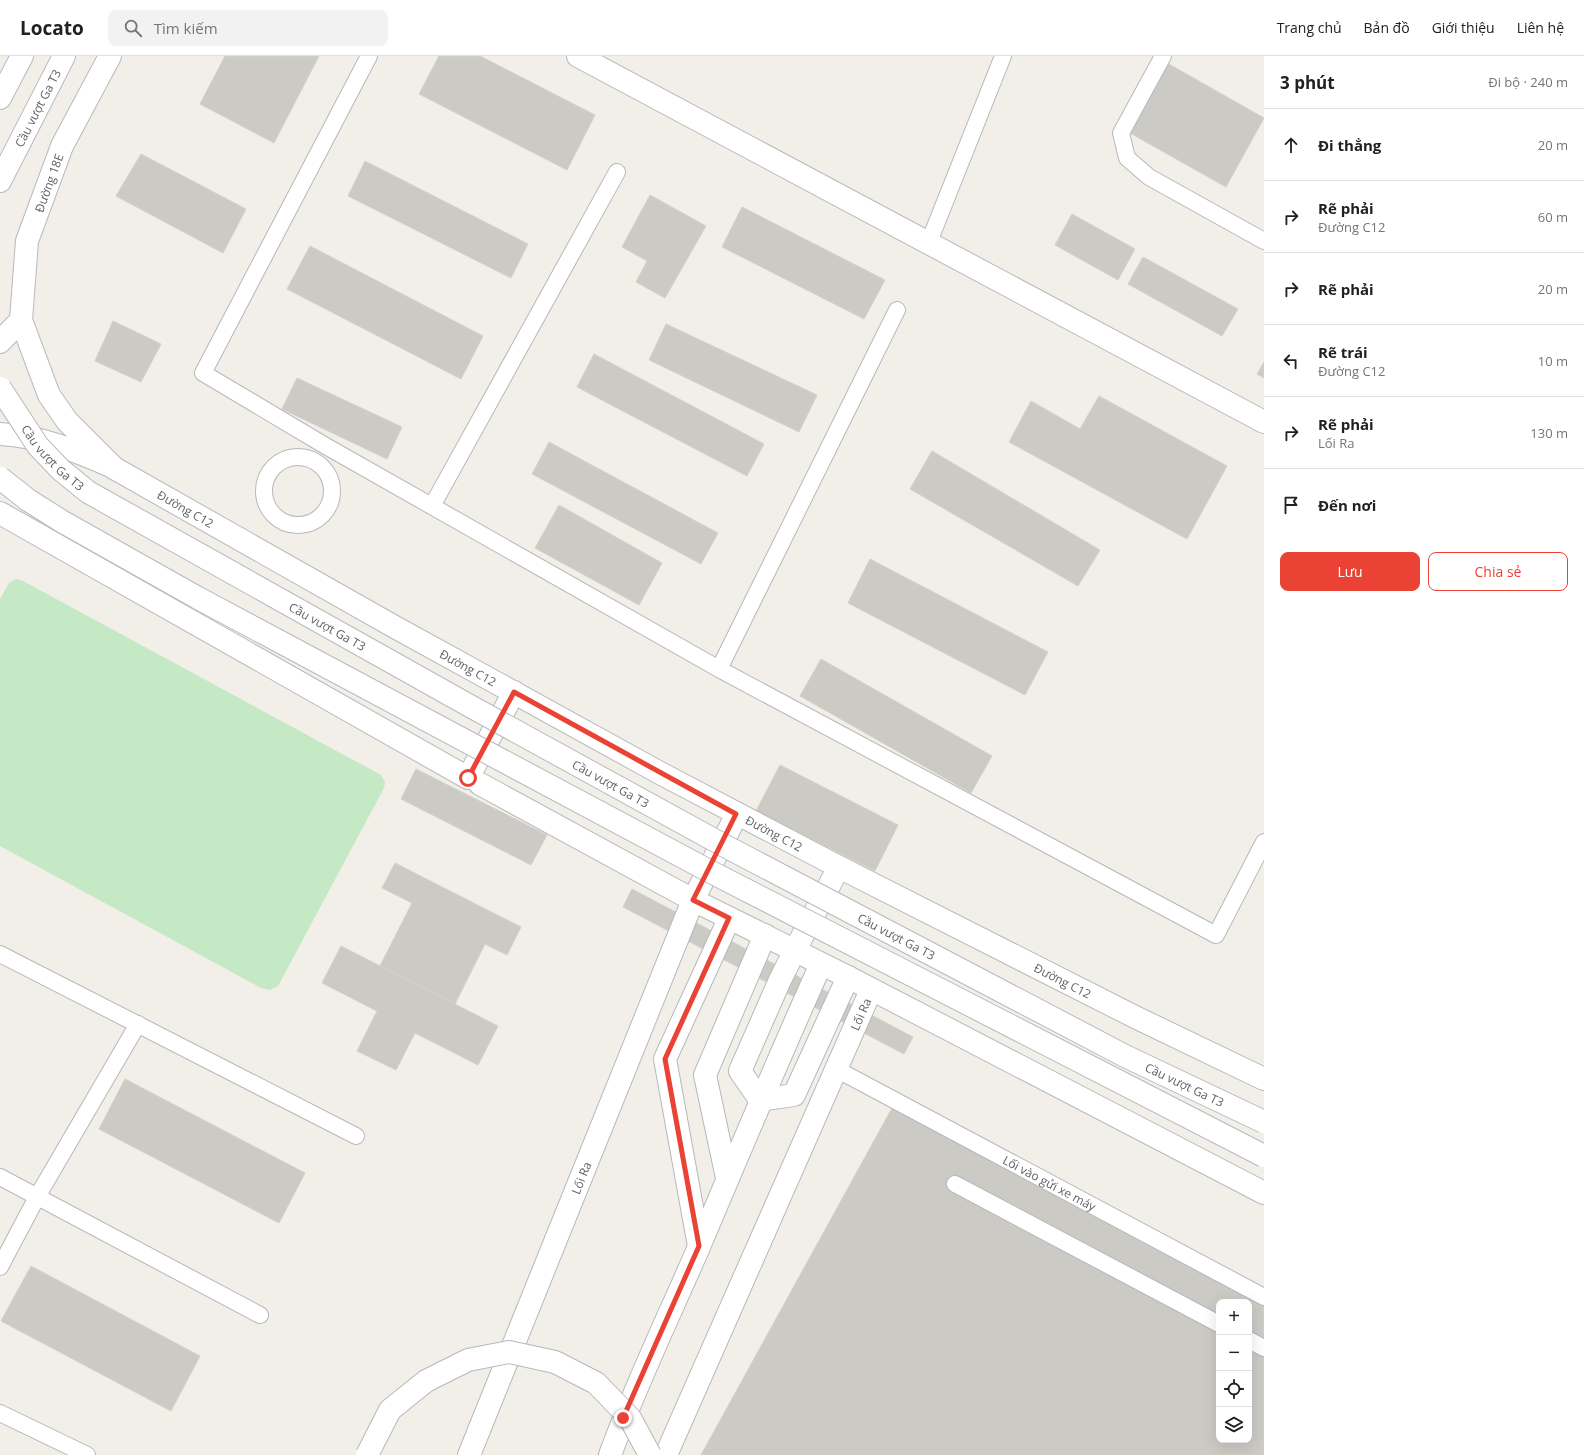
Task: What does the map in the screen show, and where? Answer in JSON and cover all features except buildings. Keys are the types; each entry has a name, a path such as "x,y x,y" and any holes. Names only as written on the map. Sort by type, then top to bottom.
{"main road":[{"path":"0,98 22,56"},
{"name":"Cầu vượt Ga T3","path":"0,181 64,56"},
{"name":"Đường 18E","path":"21,320 27,241 62,146 110,56"},
{"path":"578,56 1264,422"},
{"path":"0,342 21,320"},
{"name":"Đường C12","path":"21,320 49,395 67,421 114,468 393,626 736,814 1135,1017 1264,1079"},
{"name":"Cầu vượt Ga T3","path":"0,388 38,446 61,470 88,492 470,706 725,846 1125,1056 1264,1122"},
{"path":"0,434 18,435 72,449 114,468"},
{"path":"0,478 28,500 63,522 211,605 713,873 1264,1156"},
{"path":"0,513 474,781 693,900 848,977 1264,1193"},
{"path":"474,781 514,692"},
{"name":"Lối Ra","path":"469,1455 693,900 736,814"},
{"path":"760,1100 740,1071 780,980 839,867"},
{"path":"699,1246 665,1059 729,918"},
{"path":"727,1178 705,1075 765,936"},
{"path":"610,1455 623,1418 699,1246 760,1100 822,964"},
{"path":"760,1100 794,1095 848,977"},
{"name":"Lối Ra","path":"666,1455 871,990"},
{"path":"367,1455 390,1410 426,1381 468,1360 509,1352 555,1362 596,1383 630,1418 650,1455"}],"lane":[{"path":"369,56 203,373 324,445 719,669 1216,935 1264,842"},
{"path":"929,242 1002,56"},
{"path":"1163,56 1121,133 1127,158 1149,177 1264,241"},
{"path":"432,506 617,172"},
{"path":"719,669 897,310"},
{"path":"316,462 324,445"},
{"path":"298,456 316,462 328,474 333,490 329,507 317,520 301,526 284,524 269,512 262,494 266,475 279,461 298,456"},
{"path":"0,954 356,1136"},
{"path":"0,1267 37,1198 138,1024"},
{"name":"Lối vào gửi xe máy","path":"836,1069 1264,1297"},
{"path":"0,1177 37,1198 260,1315"},
{"path":"955,1184 1216,1322"},
{"path":"1252,1342 1264,1348"},
{"path":"0,1413 87,1455"}],"green space":[{"path":"16,579 23,581 381,775 385,782 384,788 278,986 270,990 261,988 0,846 0,599 9,583"}],"route":[{"path":"468,778 514,692 736,814 693,900 729,918 665,1059 699,1246 623,1418"}]}
